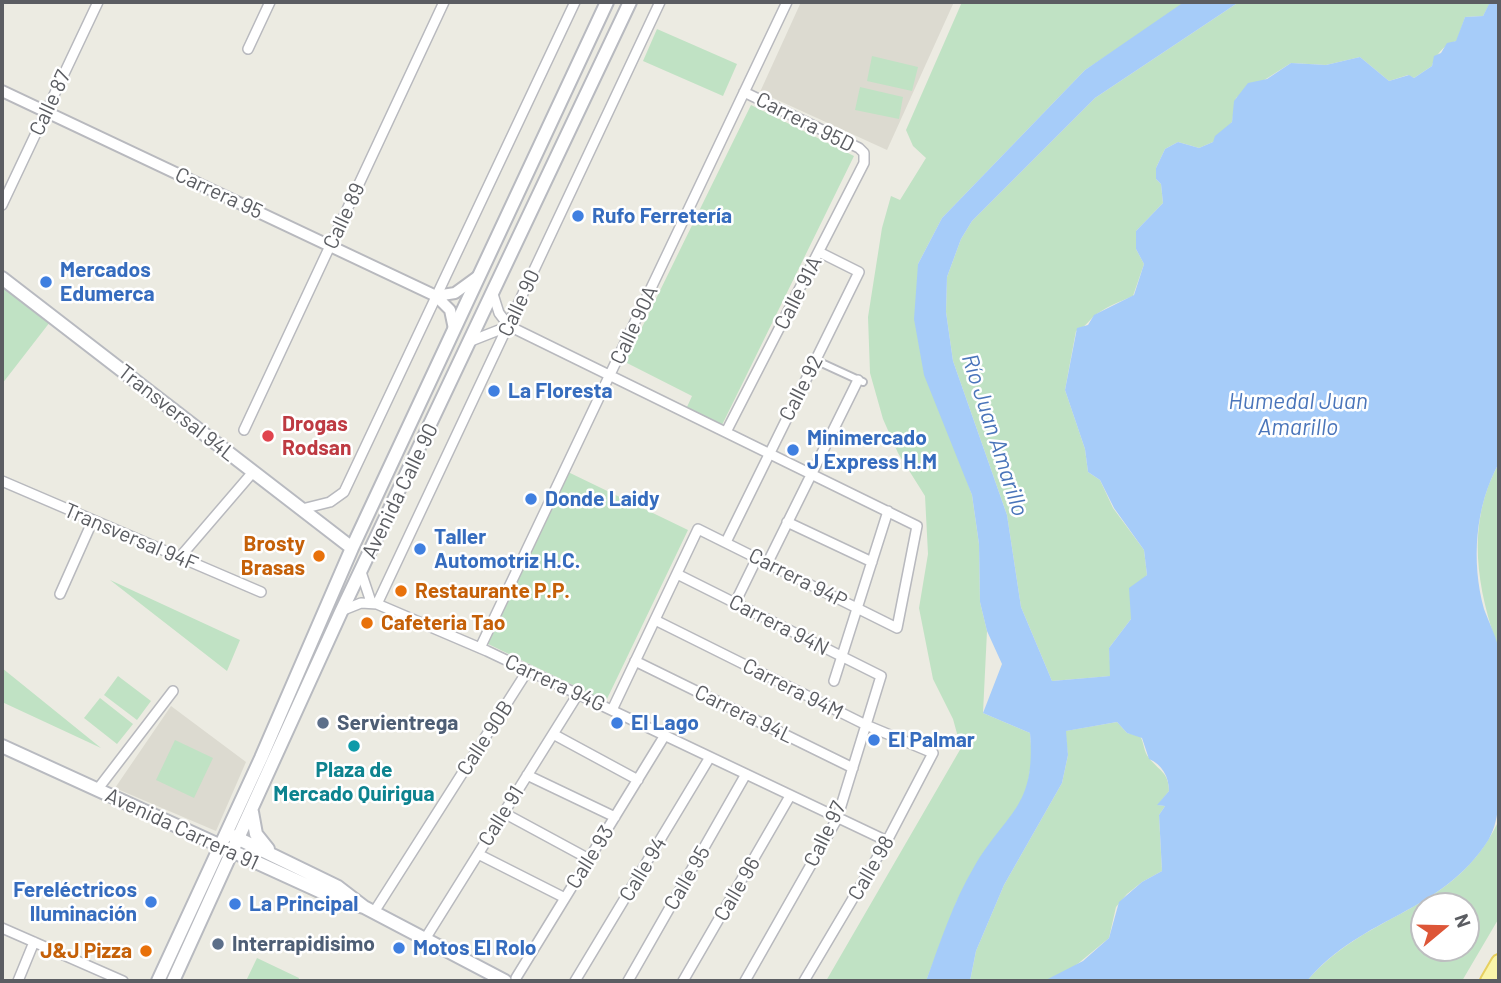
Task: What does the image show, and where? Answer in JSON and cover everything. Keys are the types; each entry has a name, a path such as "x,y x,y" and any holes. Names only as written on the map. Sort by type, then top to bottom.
{"main road":[{"name":"Avenida Calle 90","path":"158,981 227,833 352,548 607,2"},
{"name":"Avenida Calle 90","path":"173,981 240,839 341,612 630,2"},
{"name":"Transversal 94L","path":"2,278 352,548"},
{"path":"352,548 361,572"},
{"name":"Avenida Carrera 91","path":"2,746 338,900 369,909"},
{"path":"252,810 256,834 277,855"},
{"name":"Avenida Carrera 91","path":"227,833 277,855 338,887 369,909 510,980"},
{"path":"1488,981 1499,962"}],"street":[{"name":"Calle 87","path":"2,205 98,2"},
{"path":"248,49 270,2"},
{"name":"Calle 89","path":"244,430 444,2"},
{"path":"302,509 330,502 344,492 575,2"},
{"name":"Calle 90","path":"374,603 509,326 660,2"},
{"name":"Calle 90A","path":"480,648 787,2"},
{"name":"Carrera 95","path":"2,91 436,296"},
{"name":"Carrera 95D","path":"744,92 859,148 864,153"},
{"name":"Calle 91A","path":"726,432 864,163 864,153"},
{"name":"Calle 92","path":"726,542 859,272 818,252"},
{"path":"436,296 455,293 478,276"},
{"path":"493,294 499,313 509,326 888,511 834,681"},
{"path":"436,296 450,310 454,329"},
{"path":"471,341 509,326"},
{"path":"767,564 861,381 815,360"},
{"path":"180,557 253,472"},
{"name":"Transversal 94F","path":"2,481 261,592"},
{"name":"Carrera 94P","path":"677,574 698,529 897,628 916,526 888,511"},
{"path":"60,594 93,520"},
{"path":"787,522 872,562"},
{"path":"734,603 757,558"},
{"path":"341,612 374,603 361,572"},
{"path":"612,710 677,574"},
{"name":"Carrera 94N","path":"677,574 881,676"},
{"name":"Carrera 94G","path":"374,603 528,670 887,841"},
{"name":"Carrera 94M","path":"655,620 866,725 933,753"},
{"name":"Carrera 94L","path":"635,661 853,768"},
{"name":"Calle 90B","path":"369,909 528,670"},
{"name":"Calle 97","path":"745,981 837,818 881,676"},
{"path":"97,790 173,691"},
{"name":"Calle 91","path":"425,939 578,694"},
{"path":"553,734 638,780"},
{"name":"Calle 93","path":"510,980 565,898 665,735"},
{"name":"Calle 98","path":"804,981 887,841 933,753"},
{"name":"Calle 94","path":"575,981 710,757"},
{"path":"527,775 615,817"},
{"name":"Calle 95","path":"628,981 746,775"},
{"name":"Calle 96","path":"683,981 790,796"},
{"path":"503,813 589,859"},
{"path":"478,854 565,898"},
{"path":"2,928 123,981"},
{"path":"18,981 34,942"}],"shaded area":[{"path":"801,2 954,2 887,150 760,92"},
{"path":"171,706 246,762 216,831 115,788"}],"green space":[{"path":"962,2 1189,2 1085,70 942,218 918,264 954,444 972,495 979,544 980,602 987,631 983,713 1030,733 1032,759 1026,794 957,901 926,981 826,981 961,748 953,719 933,679 919,608 928,554 925,496 898,453 883,419 870,373 868,317 882,228 891,196 900,200 926,158 913,146 906,130"},
{"path":"1239,2 1490,3 1483,16 1465,17 1457,41 1445,47 1432,66 1414,78 1408,75 1389,81 1360,57 1326,65 1291,63 1236,98 1232,122 1213,142 1199,148 1178,142 1165,149 1156,168 1156,179 1161,184 1163,203 1136,231 1136,249 1144,264 1133,296 1102,311 1076,331 1065,390 1085,449 1088,472 1100,480 1113,508 1144,550 1147,575 1138,584 1131,602 1131,619 1109,648 1111,676 1052,681 1021,607 1007,515 953,361 946,312 947,277 961,239 972,221 1095,98"},
{"path":"657,29 737,64 723,96 643,61"},
{"path":"872,56 918,67 912,91 867,81"},
{"path":"860,87 903,97 899,119 855,110"},
{"path":"751,105 854,156 722,425 687,407 692,396 625,362"},
{"path":"2,286 50,322 2,384"},
{"path":"1499,463 1499,651 1480,580 1478,533 1488,486"},
{"path":"568,472 688,530 606,701 486,643"},
{"path":"110,580 240,640 227,671"},
{"path":"2,668 101,748 2,702"},
{"path":"118,676 151,701 137,720 104,695"},
{"path":"100,698 133,724 117,744 84,718"},
{"path":"1117,722 1127,733 1140,736 1147,756 1162,772 1169,785 1169,791 1158,805 1165,806 1159,815 1162,871 1127,894 1116,907 1109,938 1069,971 1044,981 970,981 976,951 1004,885 1062,783 1068,755 1065,731"},
{"path":"175,740 213,758 194,798 156,780"},
{"path":"1499,820 1499,918 1480,950 1480,892 1436,892 1459,875 1481,851"},
{"path":"1410,909 1410,962 1473,962 1462,981 1307,981 1331,957"},
{"path":"257,958 299,978 298,981 246,981"}],"water":[{"name":"Humedal Juan Amarillo","path":"1184,2 1239,2 1095,98 972,221 961,239 947,277 946,312 953,361 1007,515 1021,607 1052,681 1110,676 1109,648 1131,619 1129,588 1147,575 1144,550 1114,508 1100,480 1088,472 1085,449 1065,390 1077,328 1088,325 1094,315 1134,295 1144,264 1136,249 1136,231 1163,203 1161,184 1156,179 1156,168 1165,149 1178,142 1199,148 1213,142 1215,136 1232,122 1234,101 1248,83 1267,79 1291,63 1326,65 1360,57 1389,81 1409,75 1414,78 1432,66 1434,56 1441,53 1447,43 1456,41 1465,17 1483,16 1490,2 1499,2 1499,463 1480,516 1477,553 1480,591 1499,654 1499,794 1496,822 1489,839 1470,864 1448,884 1436,892 1410,892 1410,908 1353,941 1329,959 1307,981 1044,981 1083,961 1109,938 1119,902 1142,882 1162,871 1159,815 1165,806 1157,805 1169,791 1166,776 1154,761 1149,759 1142,738 1127,733 1117,722 1066,731 1068,755 1062,783 1004,885 976,951 970,981 926,981 966,880 1024,794 1031,758 1030,733 983,713 1002,664 987,631 980,602 979,544 972,495 924,375 914,319 918,264 942,218 1085,70"}],"place":[{"name":"Rufo Ferretería","path":"578,216"},
{"name":"Mercados Edumerca","path":"46,282"},
{"name":"La Floresta","path":"494,391"},
{"name":"Drogas Rodsan","path":"268,436"},
{"name":"Minimercado J Express H.M","path":"793,450"},
{"name":"Donde Laidy","path":"531,499"},
{"name":"Taller Automotriz H.C.","path":"420,549"},
{"name":"Brosty Brasas","path":"319,556"},
{"name":"Restaurante P.P.","path":"401,591"},
{"name":"Cafeteria Tao","path":"367,623"},
{"name":"Servientrega","path":"323,723"},
{"name":"El Lago","path":"617,723"},
{"name":"El Palmar","path":"874,740"},
{"name":"Plaza de Mercado Quirigua","path":"354,746"},
{"name":"Fereléctricos Iluminación","path":"151,902"},
{"name":"La Principal","path":"235,904"},
{"name":"Interrapidisimo","path":"218,944"},
{"name":"Motos El Rolo","path":"399,948"},
{"name":"J&J Pizza","path":"146,951"}],"water label":[{"name":"Río Juan Amarillo","path":"995,435"}]}
